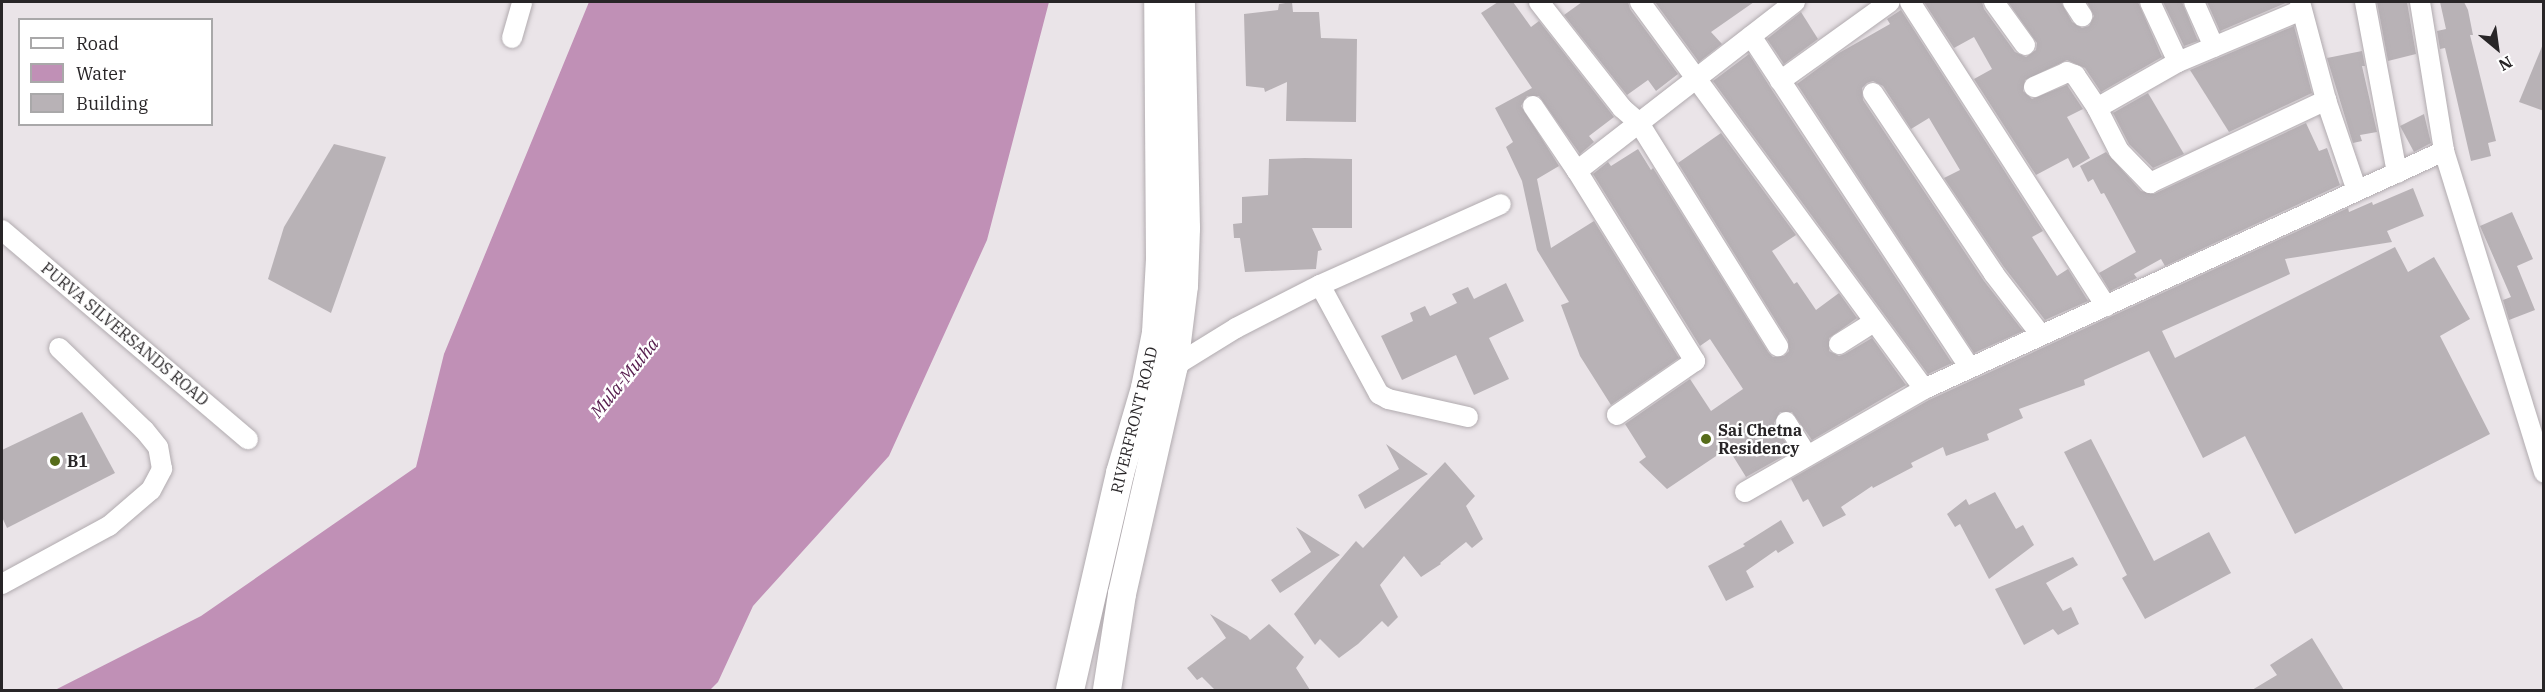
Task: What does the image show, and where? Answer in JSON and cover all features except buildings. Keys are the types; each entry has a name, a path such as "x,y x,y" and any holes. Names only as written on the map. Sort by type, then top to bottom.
{"street":[{"path":"512,38 522,2"},
{"name":"RIVERFRONT ROAD","path":"1070,690 1120,473 1146,388 1156,333 1160,260 1158,2"},
{"name":"RIVERFRONT ROAD","path":"1107,690 1122,594 1174,366 1184,286 1186,228 1181,2"},
{"path":"1539,2 1622,108 1639,123 1778,346"},
{"path":"1640,2 1924,389"},
{"path":"1780,81 1890,2"},
{"path":"1910,2 2106,306"},
{"path":"1994,2 2025,45"},
{"path":"2150,2 2178,62"},
{"path":"2194,2 2214,47"},
{"path":"2366,2 2397,173"},
{"path":"2420,2 2444,152 2544,473"},
{"path":"1577,171 1750,36 1782,5"},
{"path":"2097,108 2178,62 2301,6 2326,100 2357,191"},
{"path":"1750,36 1970,367"},
{"path":"2034,87 2067,72 2075,75 2097,108 2119,150 2150,183 2326,100"},
{"path":"1873,93 1994,274 2041,335"},
{"path":"1533,106 1577,171 1695,361 1617,415"},
{"path":"1745,492 1924,389 2444,152"},
{"path":"1146,388 1174,366 1236,328 1320,285 1501,204"},
{"name":"PURVA SILVERSANDS ROAD","path":"2,230 248,439"},
{"path":"1320,285 1379,394 1389,399 1468,417"},
{"path":"1839,344 1874,322"},
{"path":"2,584 110,526 151,490 162,469 158,447 144,430 59,348"},
{"path":"1786,422 1807,455"}],"water":[{"name":"Mula-Mutha","path":"589,2 1049,2 987,240 889,456 753,606 718,682 710,690 55,690 201,616 416,467 444,354"}],"place":[{"name":"Sai Chetna Residency","path":"1706,439"},
{"name":"B1","path":"55,461"}]}
